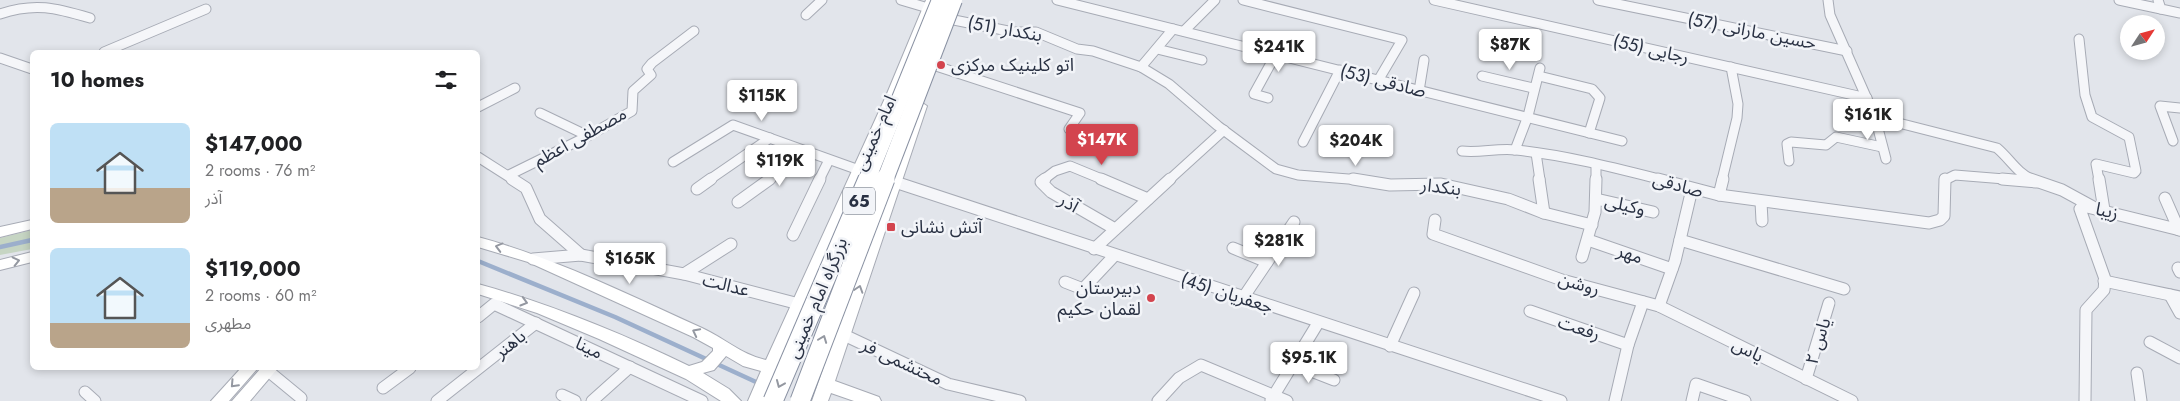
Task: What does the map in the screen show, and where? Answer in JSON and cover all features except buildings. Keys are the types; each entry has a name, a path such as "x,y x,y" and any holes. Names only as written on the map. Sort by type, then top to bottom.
{"highway":[{"name":"بزرگراه امام خمینی","path":"800,401 954,0"},
{"name":"بزرگراه امام خمینی","path":"773,401 868,181 933,3"}],"main road":[{"name":"امام خمینی","path":"820,401 916,121 961,0"},
{"name":"امام خمینی","path":"756,401 933,3"},
{"path":"882,118 916,121"},
{"path":"0,232 30,225"},
{"path":"480,243 534,259 640,305 720,345 749,362 771,367"},
{"path":"0,265 30,258"},
{"path":"480,290 531,304 689,372 720,390 733,401"},
{"path":"689,372 708,366 721,352 720,345"},
{"path":"218,401 248,370"},
{"path":"240,401 267,370"},
{"path":"827,384 873,401"}],"street":[{"path":"806,14 822,0"},
{"path":"901,0 933,3"},
{"name":"صادقی (53)","path":"1059,0 1622,141"},
{"path":"1184,32 1215,0"},
{"path":"1243,0 1402,40 1379,80"},
{"name":"رجایی (55)","path":"1434,0 1867,98"},
{"path":"1828,0 1830,15 1875,117 1886,159"},
{"path":"2119,0 2180,13"},
{"path":"2158,0 2161,9"},
{"name":"حسین مارانی (57)","path":"1603,1 1846,50"},
{"path":"0,14 18,7 47,5 90,18"},
{"path":"109,50 206,9"},
{"name":"بنکدار (51)","path":"954,20 1013,32 1036,32 1077,48 1093,51 1141,67"},
{"path":"1141,67 1173,29"},
{"name":"مصطفی اعظم","path":"509,175 588,136 632,111 633,91 651,75 647,70 654,58 683,41 694,31"},
{"path":"2079,39 2085,95 2092,117 2129,136 2136,170 2134,173 2096,164 2099,209"},
{"path":"1156,49 1202,60"},
{"path":"1268,98 1254,94 1276,54"},
{"path":"0,58 30,68"},
{"path":"1419,91 1424,60"},
{"path":"936,66 1080,113 1069,129"},
{"name":"بنکدار","path":"1141,67 1169,84 1224,130 1276,169 1298,175 1346,178 1390,185 1413,183 1441,184 1508,199 1544,213 1592,225"},
{"path":"1719,195 1737,118 1738,104 1732,67"},
{"path":"1303,142 1340,70"},
{"path":"1515,150 1528,116 1533,88 1540,72 1592,90 1600,98 1589,133"},
{"path":"1482,76 1533,88"},
{"path":"480,106 514,88"},
{"path":"2173,141 2160,106 2180,108"},
{"path":"540,113 588,136"},
{"path":"1875,117 1997,148 2010,159 2019,173 2036,182 2062,190 2099,209"},
{"path":"673,162 733,125 859,170"},
{"path":"1094,249 1224,130"},
{"path":"1788,161 1788,144 1791,142 1826,145 1836,137 1882,147"},
{"path":"697,189 770,138"},
{"name":"صادقی","path":"1462,151 1478,153 1489,150 1515,150 1596,164 1719,195 1929,223 1940,220 1944,216 1945,179 1948,177 1955,175 2036,182"},
{"path":"738,202 808,152"},
{"path":"1536,154 1544,213"},
{"path":"480,158 509,175 526,188 540,219 581,255"},
{"path":"793,235 829,160"},
{"path":"1582,257 1592,225 1596,199 1596,164"},
{"name":"آذر","path":"1115,229 1051,192 1041,182 1055,172 1070,166 1148,199"},
{"name":"جعفریان (45)","path":"895,182 1114,256 1561,401"},
{"path":"1659,306 1672,269 1692,189"},
{"path":"2165,198 2179,230"},
{"name":"وکیلی","path":"1596,199 1654,212"},
{"path":"1761,202 1762,221"},
{"name":"زیبا","path":"2104,282 2080,210 2083,206 2179,230"},
{"name":"روشن","path":"1435,220 1433,234 1562,280 1643,302"},
{"path":"1243,298 1294,222"},
{"name":"مهر","path":"1588,240 1672,269"},
{"path":"1680,240 1844,289"},
{"path":"684,274 731,244"},
{"path":"1233,248 1267,262"},
{"name":"عدالت","path":"534,259 581,255 684,274 799,304"},
{"path":"1065,282 1083,290 1114,256"},
{"path":"2086,401 2086,310 2104,290 2104,282 2175,296 2180,313"},
{"path":"1390,346 1414,293"},
{"path":"1615,401 1628,345 1643,302"},
{"name":"یاس","path":"1643,302 1659,306 1852,401"},
{"name":"یاس ۲","path":"1806,379 1829,303"},
{"name":"مینا","path":"480,315 494,304 702,401"},
{"name":"رفعت","path":"1530,311 1628,345"},
{"path":"1272,398 1318,323"},
{"name":"باهنر","path":"480,368 536,324"},
{"name":"محتشمی فر","path":"844,335 948,384 1020,401"},
{"path":"2150,342 2180,358"},
{"path":"1158,401 1179,378 1201,364 1272,398 1286,401"},
{"path":"1293,364 1334,380"},
{"path":"592,401 630,367"},
{"path":"269,370 301,398"},
{"path":"383,388 407,370"},
{"name":"باهنر","path":"437,401 477,370"},
{"path":"2137,373 2141,401"},
{"path":"1692,401 1696,384 1745,401"},
{"path":"85,392 95,401"},
{"path":"562,395 575,401"}],"green space":[{"path":"30,230 30,249 0,255 0,238"}],"waterway":[{"path":"0,247 30,240"},
{"path":"480,262 615,317 756,382"}],"place":[{"name":"اتو کلینیک مرکزی","path":"941,65"},
{"name":"آتش نشانی","path":"891,227"},
{"name":"دبیرستان لقمان حکیم","path":"1151,298"}]}
